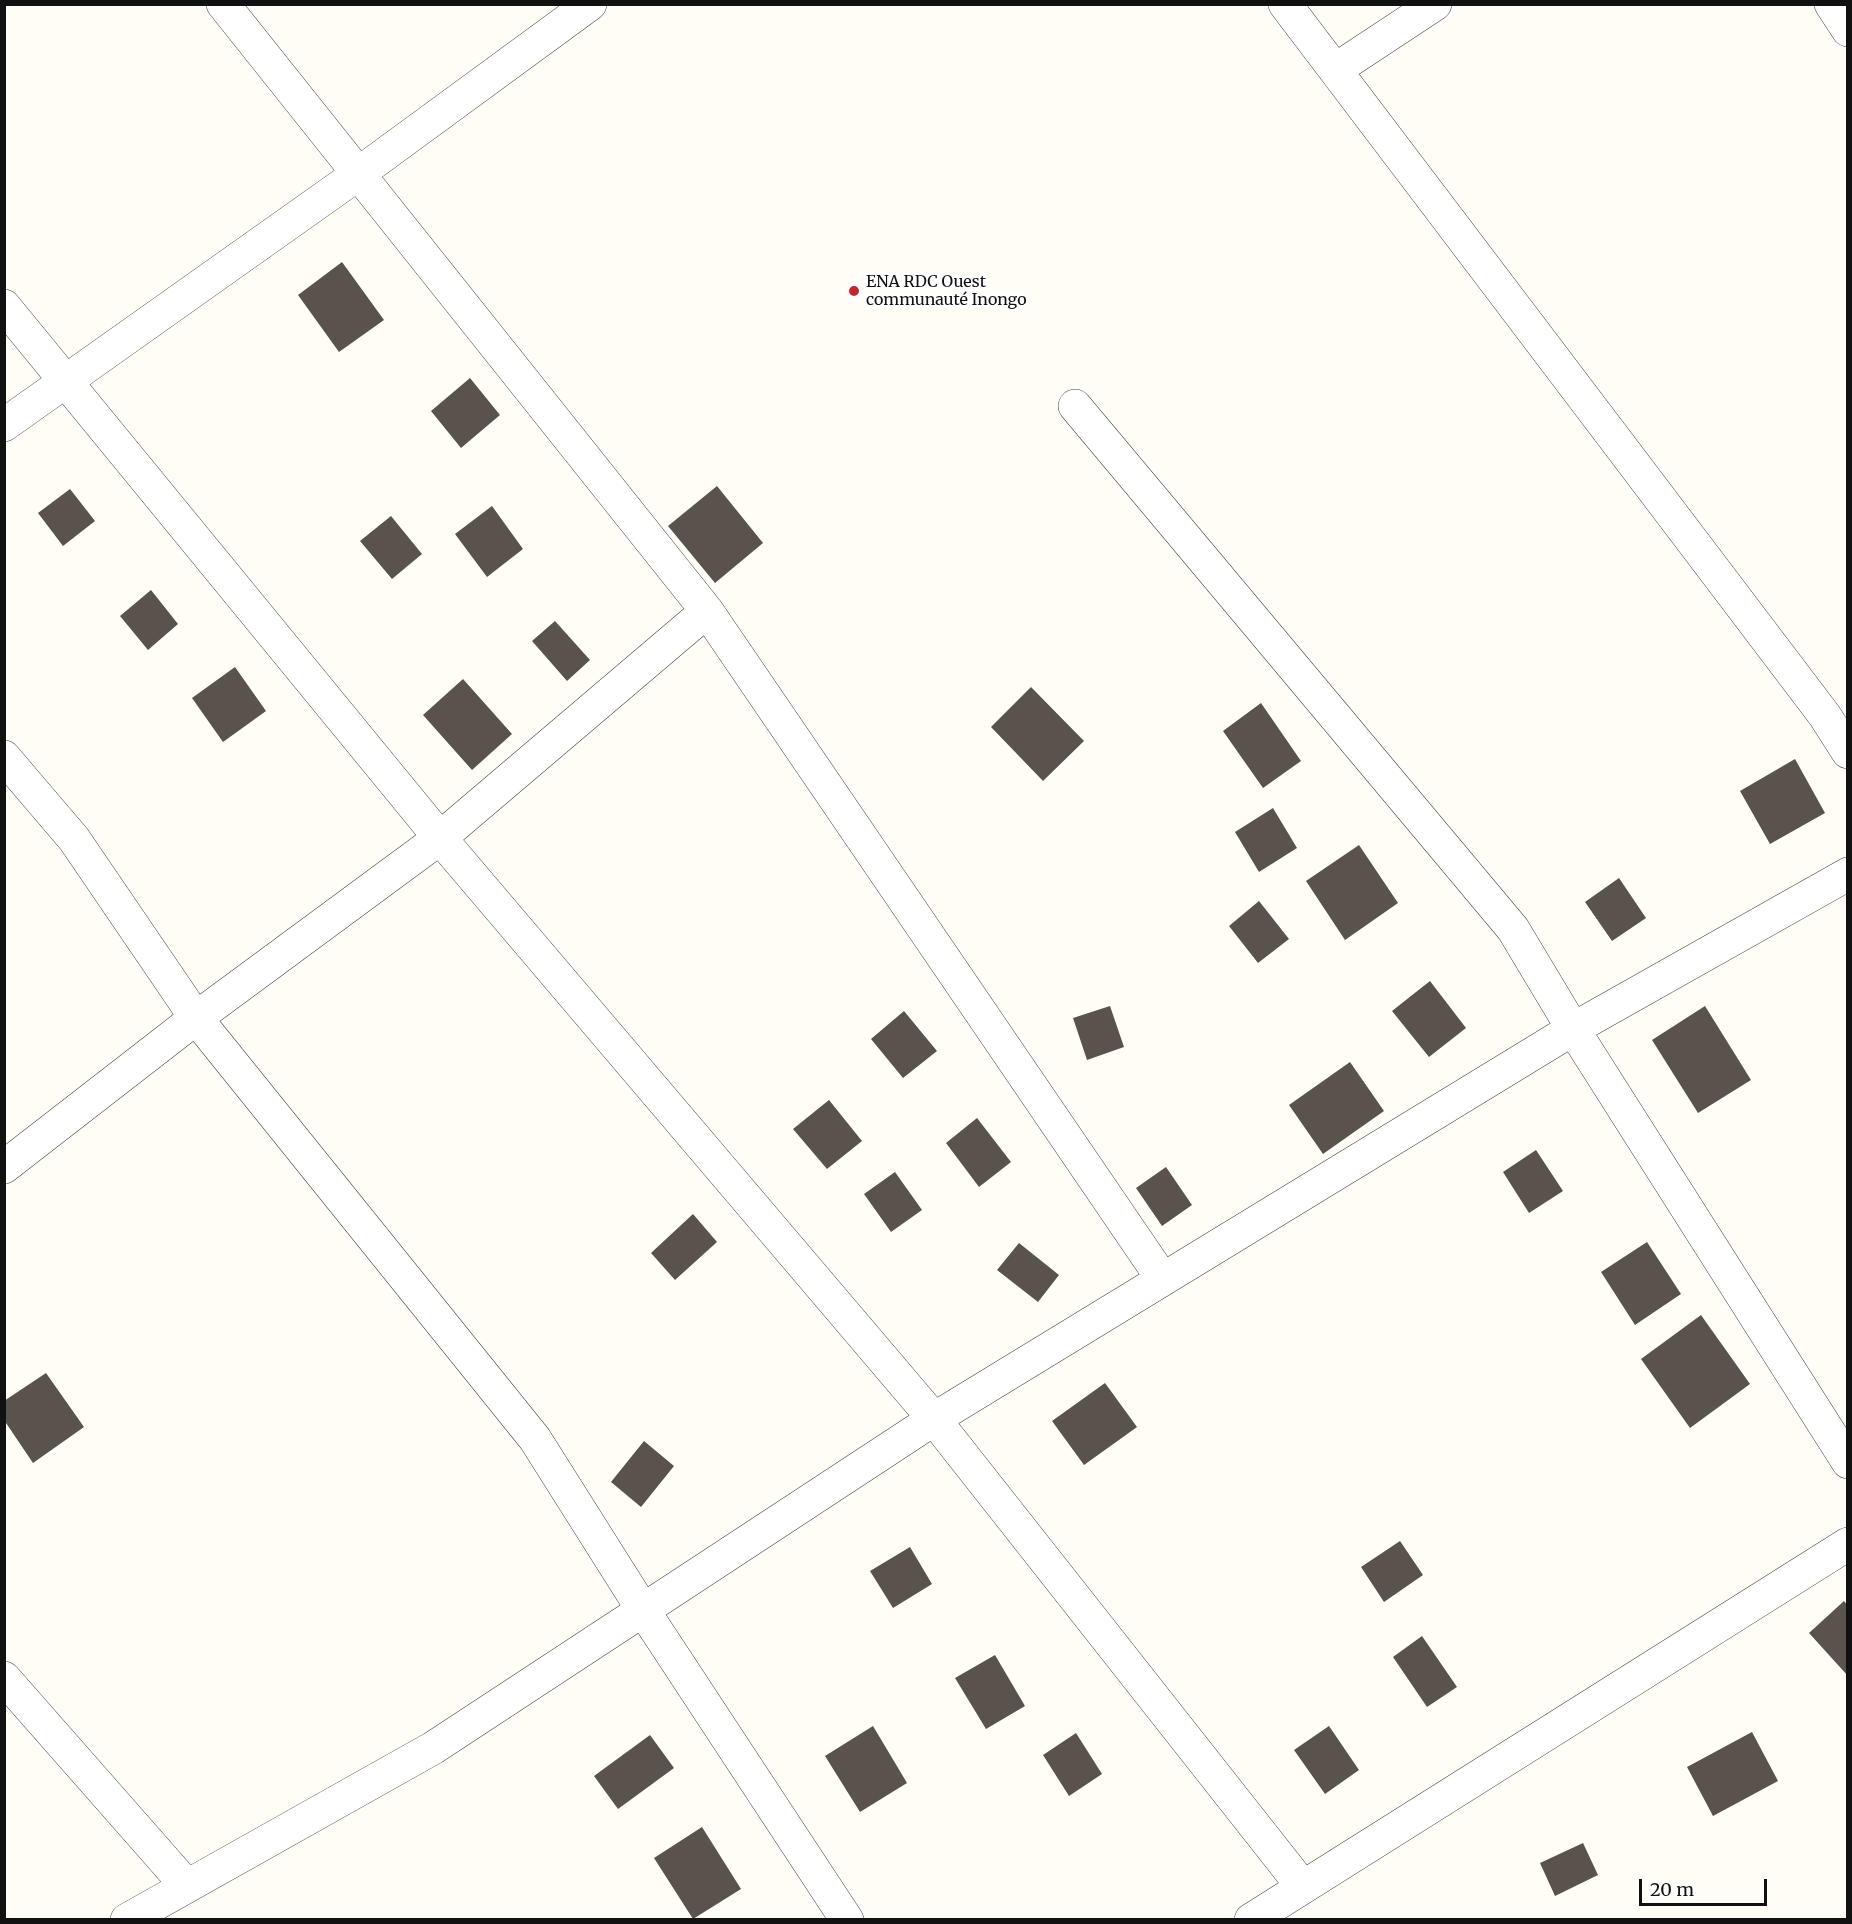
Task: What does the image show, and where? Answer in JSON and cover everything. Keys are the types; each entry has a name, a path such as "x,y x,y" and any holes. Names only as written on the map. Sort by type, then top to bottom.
{"street":[{"path":"223,4 707,611 1162,1278"},
{"path":"4,425 358,174 590,4"},
{"path":"1285,4 1825,716 1848,752"},
{"path":"1335,70 1435,4"},
{"path":"1831,4 1848,30"},
{"path":"4,306 440,838 934,1419 1303,1887"},
{"path":"1076,406 1513,929 1573,1029 1848,1462"},
{"path":"4,1167 196,1018 440,838 707,611"},
{"path":"4,757 74,839 196,1018 535,1439 643,1610 847,1920"},
{"path":"127,1920 433,1748 934,1419 1162,1278 1573,1029 1848,874"},
{"path":"1251,1920 1848,1544"},
{"path":"4,1678 187,1886"}],"building":[{"path":"342,262 384,320 339,352 298,295"},
{"path":"470,378 500,415 461,448 431,411"},
{"path":"717,486 763,543 715,583 668,526"},
{"path":"70,489 95,521 63,546 38,513"},
{"path":"492,506 523,549 487,577 455,534"},
{"path":"391,516 422,554 392,579 360,541"},
{"path":"151,590 178,624 148,650 120,616"},
{"path":"555,621 590,660 567,681 532,641"},
{"path":"235,667 266,711 223,742 192,698"},
{"path":"463,679 512,734 472,770 423,715"},
{"path":"1031,687 1084,741 1043,781 991,727"},
{"path":"1261,703 1301,761 1263,788 1223,731"},
{"path":"1795,759 1825,813 1770,844 1740,791"},
{"path":"1273,808 1297,848 1259,872 1235,832"},
{"path":"1359,845 1398,903 1345,940 1306,881"},
{"path":"1619,878 1646,918 1612,941 1585,902"},
{"path":"1259,901 1289,939 1258,963 1229,926"},
{"path":"1430,981 1466,1028 1429,1057 1392,1011"},
{"path":"1110,1006 1124,1047 1087,1060 1073,1018"},
{"path":"1705,1006 1751,1080 1698,1113 1652,1040"},
{"path":"904,1011 937,1051 903,1078 871,1039"},
{"path":"1350,1062 1384,1111 1323,1154 1289,1105"},
{"path":"829,1100 862,1141 827,1169 793,1129"},
{"path":"977,1118 1011,1162 979,1187 946,1143"},
{"path":"1536,1150 1563,1191 1529,1213 1503,1172"},
{"path":"1166,1167 1192,1205 1162,1226 1136,1188"},
{"path":"895,1172 922,1210 891,1232 864,1194"},
{"path":"693,1214 717,1242 675,1280 651,1253"},
{"path":"1647,1242 1681,1294 1635,1325 1601,1272"},
{"path":"1019,1243 1059,1275 1038,1302 997,1270"},
{"path":"1701,1315 1750,1384 1690,1428 1641,1359"},
{"path":"46,1373 84,1427 33,1463 4,1420 4,1401"},
{"path":"1105,1383 1137,1427 1084,1465 1052,1421"},
{"path":"644,1441 674,1466 641,1507 611,1482"},
{"path":"1400,1541 1423,1575 1384,1602 1361,1567"},
{"path":"910,1547 932,1584 893,1608 870,1571"},
{"path":"1844,1601 1848,1606 1848,1676 1809,1633"},
{"path":"1422,1636 1457,1687 1427,1707 1393,1657"},
{"path":"995,1655 1025,1706 986,1729 955,1678"},
{"path":"873,1726 907,1783 860,1812 825,1756"},
{"path":"1329,1726 1359,1770 1325,1794 1294,1750"},
{"path":"1752,1732 1778,1781 1713,1816 1687,1767"},
{"path":"1076,1733 1102,1774 1069,1796 1043,1755"},
{"path":"650,1735 674,1768 618,1809 594,1776"},
{"path":"702,1827 741,1889 693,1919 654,1858"},
{"path":"1583,1843 1598,1875 1555,1896 1540,1863"}],"place":[{"name":"ENA RDC Ouest communauté Inongo","path":"854,291"}]}
